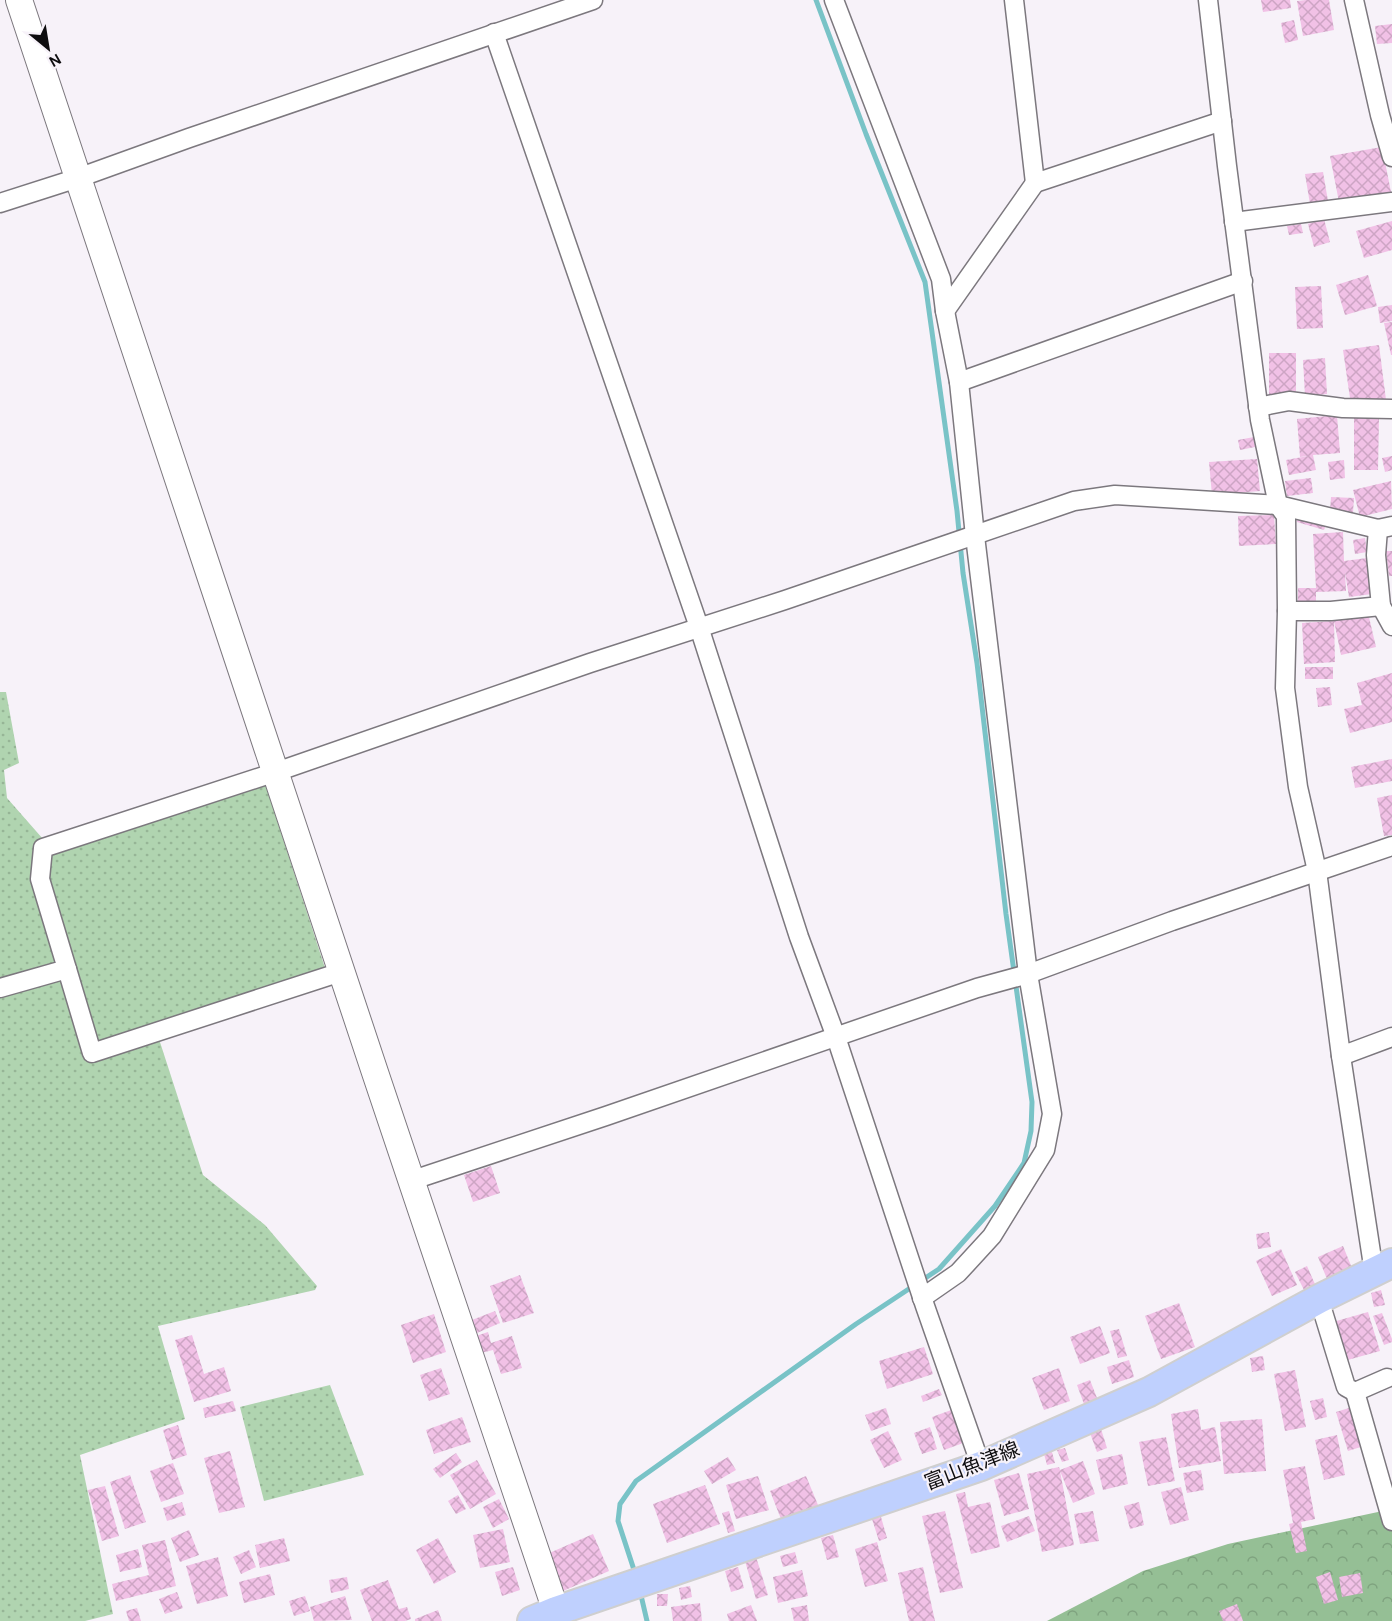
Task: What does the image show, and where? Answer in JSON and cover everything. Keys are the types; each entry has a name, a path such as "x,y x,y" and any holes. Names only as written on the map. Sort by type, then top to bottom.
{"main road":[{"name":"富山魚津線","path":"544,1616 981,1466 1149,1392 1319,1299 1383,1268"}],"street":[{"path":"19,0 410,1181 544,1616"},
{"path":"0,203 593,0"},
{"path":"834,0 941,279 959,382 975,536 1028,974 1052,1114 1045,1150 992,1236 958,1273 922,1298"},
{"path":"1014,0 1035,183"},
{"path":"1208,0 1258,407 1278,505 1286,516 1285,688 1298,787 1317,871 1341,1056 1383,1268"},
{"path":"1354,0 1392,157"},
{"path":"494,33 699,627 799,937 836,1037 922,1298 981,1466"},
{"path":"945,311 1035,183 1222,121"},
{"path":"1234,222 1392,202"},
{"path":"959,382 1243,280"},
{"path":"1258,407 1289,401 1343,408 1392,409"},
{"path":"341,972 92,1053 40,879 43,848 276,772 1074,501 1115,495 1278,505 1385,527 1376,555 1381,606 1392,626"},
{"path":"1287,611 1331,611 1381,606"},
{"path":"410,1181 977,988 1028,974 1392,846"},
{"path":"0,988 67,969"},
{"path":"1341,1056 1392,1037"},
{"path":"1319,1299 1346,1387 1355,1392 1392,1521"},
{"path":"1355,1392 1388,1378"}],"green space":[{"path":"0,692 6,692 19,763 4,770 7,798 43,839 34,876 88,1058 159,1039 203,1175 265,1225 317,1286 315,1290 158,1326 185,1419 80,1455 113,1614 85,1621 0,1621"},
{"path":"265,783 326,971 96,1044 46,879 49,852"},
{"path":"330,1385 364,1475 264,1501 240,1407"},
{"path":"1392,1509 1392,1621 1047,1621 1143,1571 1228,1544"}],"building":[{"path":"1261,0 1290,0 1291,8 1263,12"},
{"path":"1329,0 1334,30 1303,36 1297,1"},
{"path":"1294,20 1298,40 1285,43 1281,23"},
{"path":"1392,24 1392,43 1377,44 1375,26"},
{"path":"1382,147 1391,192 1339,202 1330,156"},
{"path":"1323,172 1328,201 1310,204 1305,174"},
{"path":"1324,219 1330,242 1314,247 1308,224"},
{"path":"1392,221 1392,250 1364,258 1356,231"},
{"path":"1301,224 1303,233 1289,235 1287,226"},
{"path":"1368,275 1377,306 1345,315 1336,285"},
{"path":"1321,286 1323,328 1297,329 1295,287"},
{"path":"1392,305 1392,321 1380,323 1378,307"},
{"path":"1392,322 1392,355 1391,355 1384,323"},
{"path":"1379,345 1386,400 1351,405 1343,350"},
{"path":"1269,353 1296,353 1296,394 1269,394"},
{"path":"1325,358 1327,394 1305,396 1303,360"},
{"path":"1337,415 1340,453 1313,455 1316,470 1289,475 1286,460 1308,456 1300,457 1297,419"},
{"path":"1354,418 1379,418 1378,470 1354,470"},
{"path":"1254,437 1255,447 1240,450 1238,440"},
{"path":"1392,456 1392,470 1385,472 1382,458"},
{"path":"1257,459 1260,491 1212,495 1209,462"},
{"path":"1344,460 1345,478 1330,480 1328,462"},
{"path":"1311,478 1313,493 1287,496 1285,481"},
{"path":"1391,481 1392,509 1360,517 1353,490"},
{"path":"1331,497 1354,498 1353,513 1330,512"},
{"path":"1274,515 1276,544 1239,546 1238,516"},
{"path":"1298,517 1326,525 1324,530 1297,522"},
{"path":"1343,532 1344,561 1367,558 1372,594 1349,597 1345,572 1346,591 1316,592 1316,603 1298,603 1298,588 1316,588 1313,534"},
{"path":"1365,538 1367,552 1355,554 1353,540"},
{"path":"1386,551 1392,551 1392,576 1389,576"},
{"path":"1368,613 1376,647 1341,655 1334,621"},
{"path":"1334,621 1335,662 1304,664 1302,623"},
{"path":"1305,667 1333,667 1333,679 1305,679"},
{"path":"1392,673 1392,722 1350,733 1344,709 1362,705 1357,683"},
{"path":"1330,687 1332,705 1318,707 1316,688"},
{"path":"1392,759 1392,781 1355,788 1351,767"},
{"path":"1392,795 1392,835 1384,836 1377,798"},
{"path":"491,1166 500,1193 473,1202 464,1175"},
{"path":"1269,1232 1271,1247 1258,1249 1256,1234"},
{"path":"1343,1246 1352,1268 1327,1279 1318,1257"},
{"path":"1281,1249 1297,1285 1272,1296 1256,1261"},
{"path":"1307,1266 1318,1291 1307,1296 1295,1272"},
{"path":"520,1275 534,1313 503,1323 490,1286"},
{"path":"1381,1290 1385,1305 1374,1307 1371,1293"},
{"path":"1179,1303 1195,1347 1161,1359 1145,1316"},
{"path":"495,1311 500,1323 477,1333 472,1320"},
{"path":"1368,1312 1380,1351 1344,1361 1333,1322"},
{"path":"1382,1313 1392,1339 1392,1342 1384,1345 1373,1316"},
{"path":"434,1314 446,1352 413,1363 401,1325"},
{"path":"1100,1326 1110,1353 1080,1364 1070,1337"},
{"path":"1119,1329 1127,1356 1118,1358 1110,1331"},
{"path":"488,1332 491,1343 512,1336 522,1368 501,1374 493,1350 481,1353 476,1336"},
{"path":"192,1335 204,1374 224,1367 231,1391 194,1402 175,1340"},
{"path":"924,1347 933,1374 887,1389 879,1361"},
{"path":"1263,1356 1265,1370 1252,1372 1250,1358"},
{"path":"1129,1360 1134,1377 1112,1384 1107,1367"},
{"path":"441,1368 450,1394 429,1401 420,1375"},
{"path":"1059,1368 1070,1401 1044,1410 1032,1378"},
{"path":"1295,1370 1306,1427 1285,1431 1274,1374"},
{"path":"1090,1380 1097,1398 1084,1404 1077,1385"},
{"path":"939,1389 942,1395 923,1402 921,1396"},
{"path":"1323,1398 1327,1417 1315,1420 1310,1401"},
{"path":"233,1401 236,1411 205,1418 203,1408"},
{"path":"1352,1407 1364,1446 1348,1451 1336,1412"},
{"path":"886,1408 891,1424 871,1431 865,1415"},
{"path":"954,1409 966,1442 944,1450 932,1417"},
{"path":"1198,1409 1201,1430 1215,1427 1221,1461 1179,1468 1171,1414"},
{"path":"462,1417 471,1442 434,1454 426,1430"},
{"path":"1262,1419 1266,1471 1224,1474 1220,1422"},
{"path":"178,1425 187,1455 172,1460 163,1430"},
{"path":"930,1427 937,1449 922,1454 914,1433"},
{"path":"1101,1429 1107,1448 1097,1452 1090,1433"},
{"path":"888,1431 902,1460 884,1468 870,1440"},
{"path":"1337,1435 1345,1475 1324,1480 1315,1440"},
{"path":"1166,1437 1175,1481 1148,1486 1139,1442"},
{"path":"1065,1448 1069,1460 1062,1462 1057,1450"},
{"path":"230,1451 245,1507 219,1513 204,1458"},
{"path":"1052,1452 1055,1463 1047,1465 1044,1454"},
{"path":"456,1453 462,1462 440,1478 433,1469"},
{"path":"1122,1454 1128,1484 1103,1490 1096,1460"},
{"path":"728,1457 736,1470 712,1484 704,1471"},
{"path":"477,1460 496,1494 470,1509 450,1475"},
{"path":"1083,1461 1095,1494 1073,1503 1060,1471 1074,1545 1042,1552 1027,1474 1059,1467 1060,1470"},
{"path":"173,1463 184,1494 161,1502 150,1471"},
{"path":"1305,1466 1315,1519 1301,1522 1307,1551 1296,1553 1289,1524 1293,1523 1283,1470"},
{"path":"1201,1470 1204,1490 1187,1493 1183,1473"},
{"path":"1019,1473 1029,1509 1004,1516 994,1480"},
{"path":"130,1475 146,1522 125,1529 110,1482"},
{"path":"758,1476 769,1510 736,1519 726,1485"},
{"path":"806,1476 818,1505 781,1519 770,1491"},
{"path":"705,1485 720,1524 667,1543 653,1504"},
{"path":"105,1486 119,1536 102,1541 88,1490"},
{"path":"1181,1487 1189,1520 1170,1525 1161,1492"},
{"path":"965,1492 968,1507 990,1502 1000,1547 971,1554 956,1494"},
{"path":"458,1495 466,1509 456,1514 448,1501"},
{"path":"499,1499 509,1519 493,1528 483,1507"},
{"path":"182,1502 186,1515 167,1521 163,1508"},
{"path":"1139,1502 1144,1525 1130,1529 1124,1506"},
{"path":"729,1511 735,1531 728,1533 722,1513"},
{"path":"945,1511 963,1588 940,1593 922,1516"},
{"path":"1093,1511 1099,1541 1080,1544 1074,1514"},
{"path":"1029,1516 1035,1531 1007,1542 1001,1526"},
{"path":"881,1517 887,1538 879,1541 872,1519"},
{"path":"503,1529 510,1562 480,1568 473,1535"},
{"path":"189,1530 199,1555 180,1562 171,1538"},
{"path":"593,1534 609,1571 563,1591 547,1554"},
{"path":"833,1535 839,1557 827,1560 821,1538"},
{"path":"284,1538 290,1561 260,1568 255,1545"},
{"path":"438,1538 456,1572 434,1584 416,1550"},
{"path":"165,1540 176,1586 116,1601 112,1584 149,1575 142,1545"},
{"path":"877,1542 888,1581 865,1587 855,1549"},
{"path":"138,1549 142,1567 120,1572 116,1555"},
{"path":"249,1550 256,1567 241,1574 233,1557"},
{"path":"795,1552 798,1563 783,1567 780,1556"},
{"path":"218,1557 228,1596 197,1604 186,1566"},
{"path":"756,1557 768,1595 756,1599 745,1561"},
{"path":"513,1567 520,1590 502,1596 495,1572"},
{"path":"738,1567 744,1588 731,1592 725,1571"},
{"path":"923,1567 935,1621 909,1621 898,1573"},
{"path":"802,1570 808,1596 778,1603 773,1577"},
{"path":"1330,1572 1338,1600 1324,1604 1316,1577"},
{"path":"1360,1573 1363,1593 1342,1597 1339,1577"},
{"path":"270,1574 275,1595 244,1603 239,1582"},
{"path":"347,1577 349,1589 331,1593 329,1580"},
{"path":"388,1580 399,1609 407,1607 411,1619 372,1621 360,1590"},
{"path":"690,1586 692,1597 681,1600 679,1588"},
{"path":"177,1592 183,1608 165,1614 159,1599"},
{"path":"657,1594 668,1594 667,1606 657,1606"},
{"path":"305,1596 310,1611 294,1616 289,1601"},
{"path":"345,1596 352,1620 314,1621 310,1607"},
{"path":"700,1603 702,1621 673,1621 671,1607"},
{"path":"1237,1604 1243,1621 1223,1621 1219,1611"},
{"path":"751,1605 757,1621 729,1621 727,1614"},
{"path":"807,1605 809,1621 794,1621 791,1608"},
{"path":"137,1608 141,1621 129,1621 126,1611"},
{"path":"438,1610 442,1621 415,1621 415,1619"}],"waterway":[{"path":"636,1576 618,1521 620,1504 636,1481 856,1324 939,1269 995,1206 1024,1163 1031,1131 1032,1102 1006,914 977,663 925,282 816,0"},
{"path":"640,1591 647,1621"}]}
